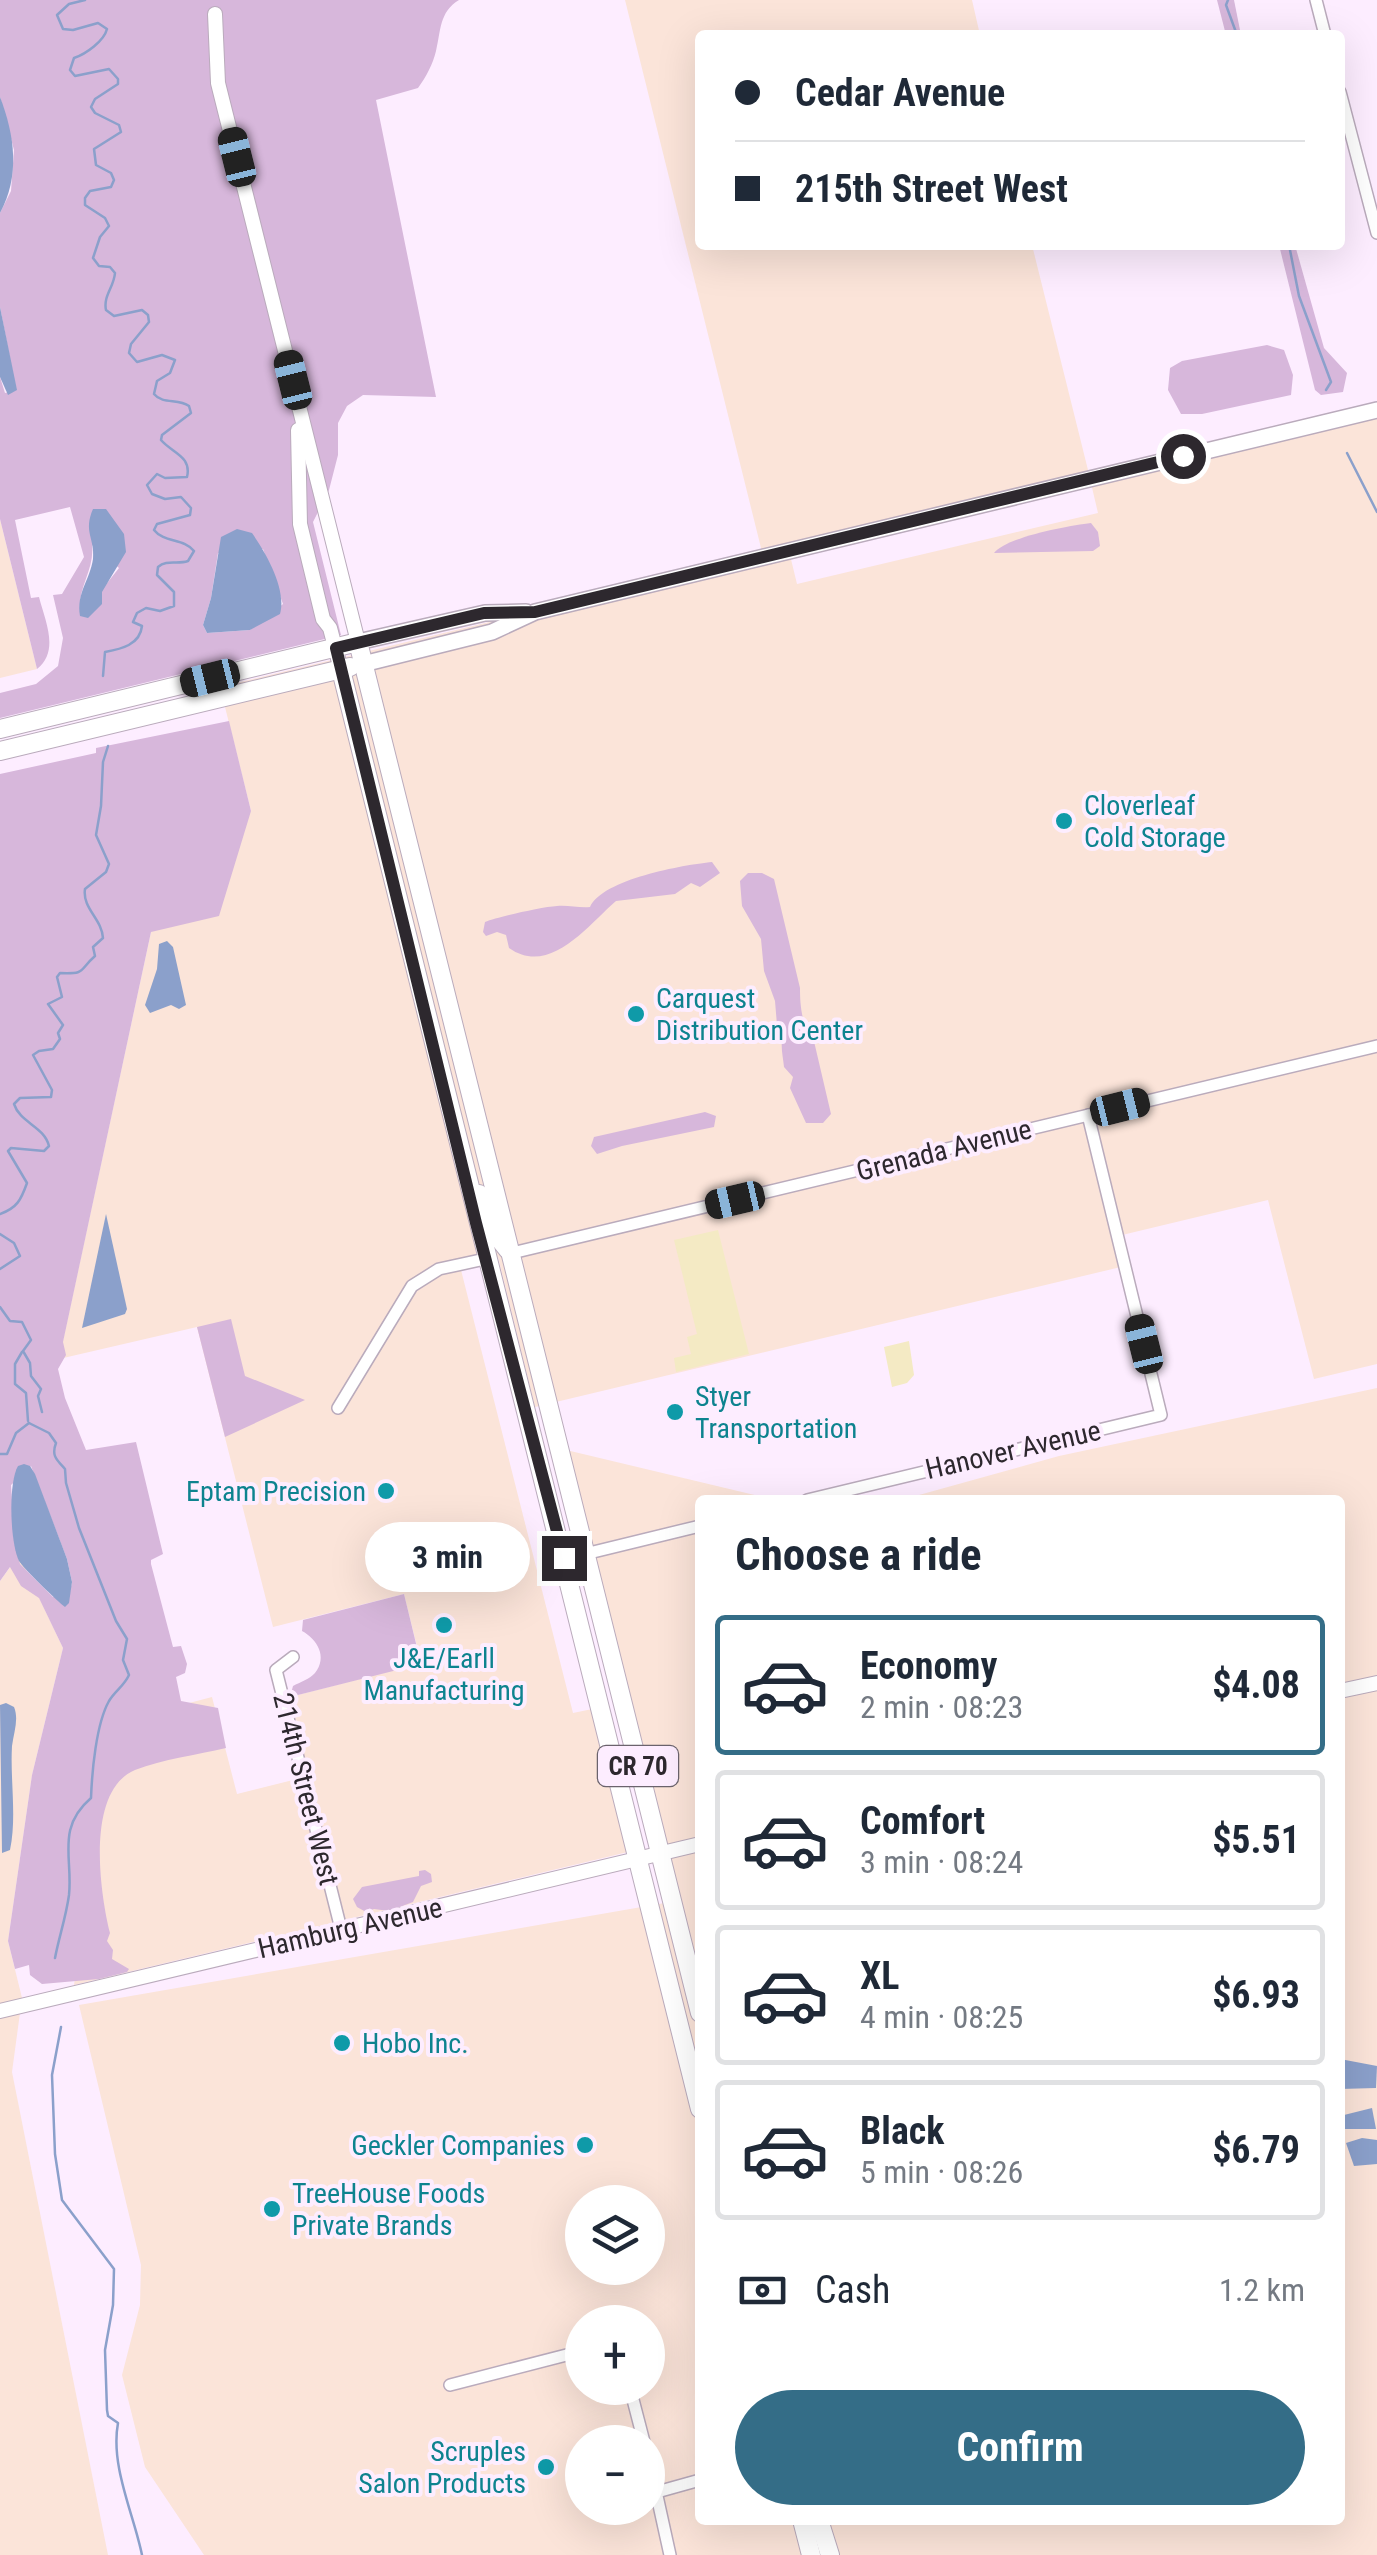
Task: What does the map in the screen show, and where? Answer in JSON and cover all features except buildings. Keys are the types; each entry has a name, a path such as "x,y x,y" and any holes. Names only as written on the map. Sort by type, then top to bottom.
{"main road":[{"path":"0,751 492,632 535,612 1377,410"},
{"path":"0,730 484,613 535,612"},
{"name":"CR 70","path":"358,642 695,1993"},
{"name":"CR 70","path":"341,670 695,2089"},
{"path":"450,1116 464,1137 492,1230 512,1254"},
{"path":"485,1258 506,1277 528,1355 552,1418"},
{"path":"803,2525 810,2555"},
{"path":"821,2525 830,2555"},
{"path":"830,2525 838,2555"}],"street":[{"path":"1316,0 1324,30"},
{"path":"216,14 218,82 358,642"},
{"path":"1345,111 1377,233"},
{"path":"293,380 302,535 323,619 330,628 341,670"},
{"name":"Grenada Avenue","path":"512,1254 1377,1046"},
{"name":"Hanover Avenue","path":"828,1495 1161,1415 1088,1115"},
{"path":"338,1408 412,1286 439,1270 485,1258"},
{"path":"585,1554 695,1527"},
{"name":"214th Street West","path":"293,1657 276,1670 341,1929"},
{"path":"1345,1691 1377,1683"},
{"name":"Hamburg Avenue","path":"0,2011 695,1845"},
{"path":"450,2385 565,2355"},
{"path":"665,2490 695,2481"},
{"path":"664,2525 670,2555"}],"shaded area":[{"path":"0,0 459,0 444,16 433,61 418,88 376,100 436,397 363,395 347,406 338,423 338,455 329,490 313,522 341,635 0,718 0,693 36,684 58,666 63,638 53,595 62,594 84,557 70,507 15,520 31,598 39,597 49,635 48,654 37,669 0,519 0,377 5,393 16,390 0,307 0,213 11,191 14,150 0,97","holes":["92,545 119,568 81,616 81,598","263,549 283,604 250,630 207,633 203,625 218,553"]},
{"path":"625,0 972,0 979,30 695,30 695,250 1033,250 1090,478 1377,410 1377,1364 1314,1379 1268,1200 1118,1236 1125,1266 535,1407 498,1257 460,1266 573,1713 597,1708 628,1852 74,1985 113,1723 212,1697 237,1794 309,1776 290,1697 421,1663 404,1594 273,1627 197,1327 59,1359 151,932 251,811 220,687 763,556","holes":["1090,479 1098,513 797,584 789,551"]},
{"path":"1217,0 1234,0 1240,30 1225,30"},
{"path":"1280,250 1296,250 1324,348 1347,373 1343,392 1321,395 1315,390"},
{"path":"1267,345 1284,350 1293,375 1291,395 1202,414 1181,414 1168,390 1170,368 1182,361"},
{"path":"0,519 37,669 0,678"},
{"path":"1091,523 1098,532 1100,546 1093,551 994,553 1024,537"},
{"path":"229,721 251,811 219,916 151,932 63,1342 66,1355 58,1369 86,1450 136,1442 163,1554 151,1560 151,1564 173,1647 181,1646 187,1664 185,1673 176,1677 181,1701 218,1708 226,1748 146,1766 119,1781 102,1820 100,1869 112,1959 129,1969 99,1979 42,1984 30,1975 29,1965 15,1969 8,1941 32,1775 63,1648 39,1598 21,1586 10,1567 0,1581 0,774 96,753 96,748","holes":["31,1466 72,1582 69,1596 53,1597 20,1564 11,1485"]},
{"path":"712,862 720,873 700,887 691,883 675,894 616,901 581,934 553,952 524,955 509,948 506,935 497,932 486,936 483,932 485,922 491,920 550,907 590,907 598,897 627,881"},
{"path":"748,873 762,873 774,879 800,988 802,1014 813,1037 831,1114 823,1123 806,1123 790,1088 793,1077 784,1067 783,1035 764,971 761,939 742,906 740,881"},
{"path":"705,1112 716,1116 714,1127 597,1154 591,1146 594,1137"},
{"path":"231,1319 245,1376 305,1400 225,1437 197,1327"},
{"path":"1377,1388 1377,2555 204,2555 145,2467 122,2375 140,2305 141,2265 79,2005 676,1901 562,1449 755,1495 695,1495 695,2525 1345,2525 1345,1495 919,1495 1059,1456"},
{"path":"19,1555 63,1648 32,1775 8,1941 22,1998 12,2072 108,2555 0,2555 0,1581"},
{"path":"404,1594 421,1664 290,1697 293,1686 313,1675 321,1661 316,1644 302,1631 303,1620"},
{"path":"419,1871 431,1874 432,1882 421,1886 413,1902 389,1911 366,1912 353,1899 362,1887 419,1876"}],"sand":[{"path":"718,1230 749,1354 676,1372 674,1358 691,1354 687,1337 697,1334 674,1240"},
{"path":"909,1341 914,1375 907,1383 892,1387 884,1347"}],"water":[{"path":"0,97 9,126 13,170 0,213"},
{"path":"0,307 17,390 8,395 0,377"},
{"path":"93,509 106,509 124,534 126,552 102,592 102,604 88,618 80,616 79,608 93,559 89,524"},
{"path":"237,529 252,533 269,561 281,594 280,614 250,630 207,633 203,625 221,537"},
{"path":"167,941 173,947 186,1005 179,1009 171,1005 150,1013 145,1005 157,969 159,944"},
{"path":"106,1214 127,1309 125,1314 82,1328"},
{"path":"24,1464 35,1474 67,1559 72,1582 65,1607 27,1570 16,1552 11,1513 13,1485 18,1466"},
{"path":"0,1705 14,1707 16,1721 12,1746 12,1837 10,1850 2,1853"},
{"path":"1345,2060 1377,2066 1376,2088 1345,2089"},
{"path":"1372,2108 1376,2129 1345,2129 1345,2115"},
{"path":"1362,2138 1377,2140 1377,2164 1354,2166 1346,2143"}],"waterway":[{"path":"85,0 69,4 57,15 63,29 98,23 107,29 94,46 74,58 70,70 75,76 109,69 118,79 118,84 95,99 91,107 119,125 121,132 94,149 96,165 111,173 114,180 111,187 90,191 85,198 85,205 105,218 109,226 100,237 93,258 99,266 110,267 115,273 106,310 114,316 142,310 148,315 149,322 131,344 129,353 137,362 162,355 175,360 170,373 157,381 154,394 189,406 191,413 162,435 161,440 184,459 187,477 165,478 157,474 147,485 152,494 165,499 181,497 191,508 190,515 157,524 154,530 194,551 188,561 158,567 157,575 174,592 174,606 160,611 146,608 137,613 133,622 142,626 138,638 105,652 103,676"},
{"path":"1228,0 1226,5 1235,30"},
{"path":"1290,250 1299,296 1331,382 1326,390"},
{"path":"1347,453 1377,512"},
{"path":"0,1214 18,1203 27,1183 8,1151 44,1151 49,1146 14,1104 20,1098 51,1097 52,1090 33,1055 53,1049 60,1039 58,1033 63,1025 48,1004 62,997 57,977 81,970 95,956 93,947 103,938 86,902 85,889 106,872 109,864 96,835 108,746"},
{"path":"0,1234 14,1243 20,1256 0,1269"},
{"path":"0,1307 10,1321 22,1322 31,1340 23,1351 30,1363 31,1376 41,1389 38,1396 42,1412"},
{"path":"22,1352 15,1364 15,1384 26,1393 28,1421"},
{"path":"29,1423 49,1433 56,1443 55,1455 65,1469 79,1528 127,1639 123,1660 129,1675 105,1711 95,1748 91,1798 80,1809 70,1832 69,1895 55,1958"},
{"path":"0,1454 7,1454 16,1433 29,1423"},
{"path":"61,2027 52,2075 55,2154 62,2200 114,2269 105,2350 107,2410 108,2416 118,2423 120,2473 142,2555"}],"place":[{"name":"Cloverleaf Cold Storage","path":"1064,821"},
{"name":"Carquest Distribution Center","path":"636,1014"},
{"name":"Styer Transportation","path":"675,1412"},
{"name":"Eptam Precision","path":"386,1491"},
{"name":"J&E/Earll Manufacturing","path":"444,1625"},
{"name":"Hobo Inc.","path":"342,2043"},
{"name":"Geckler Companies","path":"585,2145"},
{"name":"TreeHouse Foods Private Brands","path":"272,2209"},
{"name":"Scruples Salon Products","path":"546,2467"}],"route":[{"path":"564,1558 476,1223 336,648 484,613 535,612 1183,456"}]}
